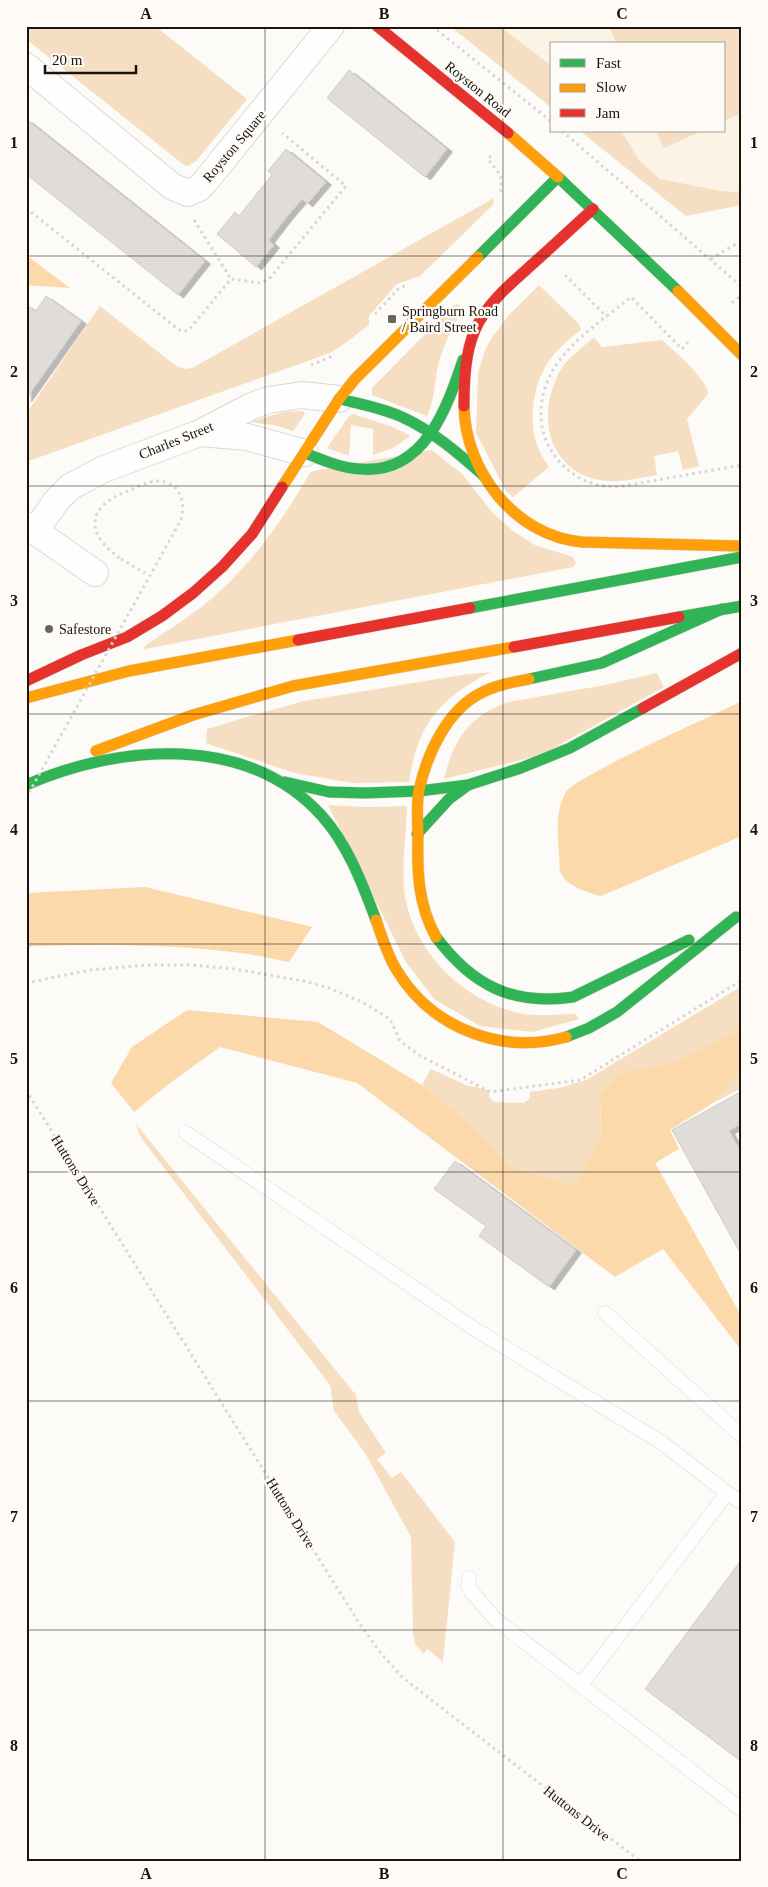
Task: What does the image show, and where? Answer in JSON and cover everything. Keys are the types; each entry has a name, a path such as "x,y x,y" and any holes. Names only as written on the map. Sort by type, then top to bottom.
{"main road":[{"name":"Royston Road","path":"378,26 497,123 558,177 742,355"},
{"path":"26,681 81,655 127,637 162,616 193,593 222,567 252,534 338,399 376,356 558,177"},
{"path":"305,453 357,470 372,470 392,464 412,454 432,433 444,413 472,338 484,316 523,272 593,209"},
{"path":"472,338 464,380 464,419 473,457 493,491 508,508 531,525 558,538 588,542 742,546"},
{"path":"338,399 393,413 409,420 432,433 484,476"},
{"path":"26,698 138,669 742,557"},
{"path":"26,785 83,757 155,728 234,702 293,686 742,606"},
{"path":"722,609 602,663 500,685 480,693 455,714 440,734 432,751 419,791 417,834 419,889 426,915 435,935 449,954 473,976 494,988 530,999 553,1000 573,997 739,915"},
{"path":"26,785 51,774 109,760 187,752 230,759 285,782 329,792 419,791 468,785 570,748 742,653"},
{"path":"285,782 310,802 342,845 354,868 387,953 417,999 435,1015 476,1034 502,1042 531,1044 587,1029 615,1015 739,915"},
{"path":"417,834 449,799 468,785"}],"street":[{"name":"Royston Square","path":"26,66 173,187 188,193 199,188 204,183 260,116 330,26"},
{"name":"Charles Street","path":"95,574 31,528 70,487 86,477 200,433 252,406 268,400 302,395 338,399"},
{"path":"200,433 247,436 305,453"}],"lane":[{"path":"186,1133 473,1328 661,1442 742,1503"},
{"path":"605,1313 742,1436"},
{"path":"581,1685 727,1493"},
{"path":"469,1578 468,1586 491,1615 742,1810"}],"path":[{"path":"432,26 550,120"},
{"path":"188,193 195,223 231,279 266,282 346,186 260,116"},
{"path":"563,132 742,287"},
{"path":"26,208 179,330 184,332 192,328 231,279"},
{"path":"711,260 742,240"},
{"path":"373,317 399,288 413,282"},
{"path":"710,322 682,349 631,297 570,348 554,368 549,376 542,401 544,435 554,456 566,468 580,479 599,486 618,487 742,465"},
{"path":"306,367 338,353"},
{"path":"26,798 181,520 184,509 183,500 173,486 158,481 113,497 101,506 96,516 96,534 102,543 109,551 145,573"},
{"path":"26,983 118,966 191,965 234,969 304,981 329,988 362,1002 390,1018"},
{"name":"Huttons Drive","path":"26,1090 359,1623 380,1652 403,1678 640,1861"}],"shaded area":[{"path":"26,26 155,26 247,99 196,161 188,166 184,165 26,39"},
{"path":"450,26 742,26 742,205 686,216 581,132 726,132 726,42 550,42 550,106"},
{"path":"450,26 499,26 550,64 550,106"},
{"path":"609,26 742,26 742,113 726,120 726,42 616,42"},
{"path":"581,132 622,132 639,160 660,179 721,191 735,192 742,190 742,205 686,216"},
{"path":"656,132 700,132 664,148"},
{"path":"494,198 493,205 420,276 397,284 369,316 369,325 330,353 26,462 26,414 100,306 176,366 186,369 192,368"},
{"path":"26,255 70,288 26,285"},
{"path":"539,285 579,324 581,330 561,346 547,364 542,373 535,396 533,409 534,432 538,447 549,467 513,497 506,491 476,433 478,372 491,339 509,315"},
{"path":"458,304 462,311 442,351 432,403 427,416 372,395 372,388 454,305"},
{"path":"594,337 602,347 662,340 703,381 708,394 687,419 699,466 683,470 678,451 654,456 657,475 608,481 591,478 577,472 565,462 551,437 548,422 548,406 552,390 561,369 572,356"},
{"path":"303,411 305,414 293,431 252,421 284,412"},
{"path":"353,414 393,427 409,435 409,437 393,448 373,455 373,429 351,425 349,456 327,448 349,416"},
{"path":"432,450 463,475 492,512 513,531 535,545 573,557 576,563 573,567 144,648 203,606 233,578 270,535 310,473"},
{"path":"491,672 458,692 434,715 425,728 418,744 409,782 352,783 294,773 206,743 207,729 304,701 461,675"},
{"path":"657,673 664,687 541,755 444,779 452,752 465,731 483,714 495,707 508,702 605,685"},
{"path":"742,701 742,836 601,896 571,884 562,876 560,869 558,816 566,792 575,784 618,760"},
{"path":"328,805 367,807 407,806 404,889 408,911 416,932 428,951 442,969 459,984 478,997 498,1007 526,1014 576,1014 579,1019 532,1032 480,1026 434,999 406,962"},
{"path":"145,887 312,927 289,962 240,953 163,946 86,945 35,946 26,948 26,893"},
{"path":"742,986 742,1026 732,1033 673,1062 619,1073 600,1093 601,1135 576,1185 511,1167 475,1128 422,1085 431,1069 466,1085 489,1090 489,1097 494,1102 524,1103 530,1098 530,1092 559,1088 586,1080"},
{"path":"187,1010 318,1022 422,1085 475,1128 511,1167 576,1185 601,1135 600,1093 619,1073 673,1062 732,1033 742,1026 742,1070 713,1103 670,1130 679,1149 655,1163 742,1317 742,1351 663,1249 615,1277 357,1083 220,1047 134,1112 111,1083 132,1047"},
{"path":"742,1070 742,1088 713,1103"},
{"path":"136,1124 356,1395 359,1412 386,1453 377,1459 392,1478 401,1472 455,1542 443,1662 427,1649 424,1654 415,1644 413,1633 411,1537 365,1453 334,1411 330,1385 142,1139"}],"building":[{"path":"349,70 447,149 425,177 327,98"},
{"path":"26,119 205,261 178,295 26,174"},
{"path":"286,149 326,182 307,204 302,199 285,219 269,240 274,245 256,267 217,234 235,212 239,216 272,175 268,171"},
{"path":"46,296 81,321 26,399 26,305 36,311"},
{"path":"742,1091 742,1123 729,1131 742,1154 742,1256 672,1130"},
{"path":"455,1161 576,1250 549,1287 479,1236 486,1226 434,1189"},
{"path":"742,1559 742,1762 645,1689"}],"traffic: fast":[{"path":"478,257 558,177 678,291"},
{"path":"305,453 325,461 360,469 382,468 401,461 416,450 430,435 449,398 463,360"},
{"path":"339,399 371,406 402,417 424,429 445,444 484,476"},
{"path":"470,608 742,557"},
{"path":"679,617 742,606"},
{"path":"529,679 602,663 722,609"},
{"path":"285,782 329,792 365,793 419,791 468,785 521,768 570,748 643,708"},
{"path":"26,785 63,771 101,761 141,755 181,754 220,759 257,770 292,789 322,816 331,827 354,865 376,920"},
{"path":"417,834 449,799 468,785"},
{"path":"566,1037 589,1028 617,1012 736,917"},
{"path":"436,937 464,968 495,988 512,995 551,999 573,997 689,940"}],"traffic: slow":[{"path":"508,133 558,177"},
{"path":"282,487 339,399 355,379 478,257"},
{"path":"678,291 742,355"},
{"path":"464,406 473,454 484,476 498,496 515,513 535,527 558,537 582,542 739,546"},
{"path":"26,698 129,671 298,640"},
{"path":"96,751 193,715 293,686 514,647"},
{"path":"436,937 425,913 420,888 418,862 417,807 419,790 427,762 440,734 458,710 469,701 493,688 529,679"},
{"path":"376,920 387,951 396,969 411,990 428,1007 448,1021 470,1032 493,1039 541,1042 566,1037"}],"traffic: jam":[{"path":"377,26 508,133"},
{"path":"464,406 467,358 475,330 486,310 502,292 593,209"},
{"path":"26,681 81,655 127,637 162,616 193,593 222,567 252,534 282,487"},
{"path":"298,640 470,608"},
{"path":"514,647 679,617"},
{"path":"643,708 742,653"}],"place":[{"name":"Springburn Road / Baird Street","path":"392,319"},
{"name":"Safestore","path":"49,629"}]}
